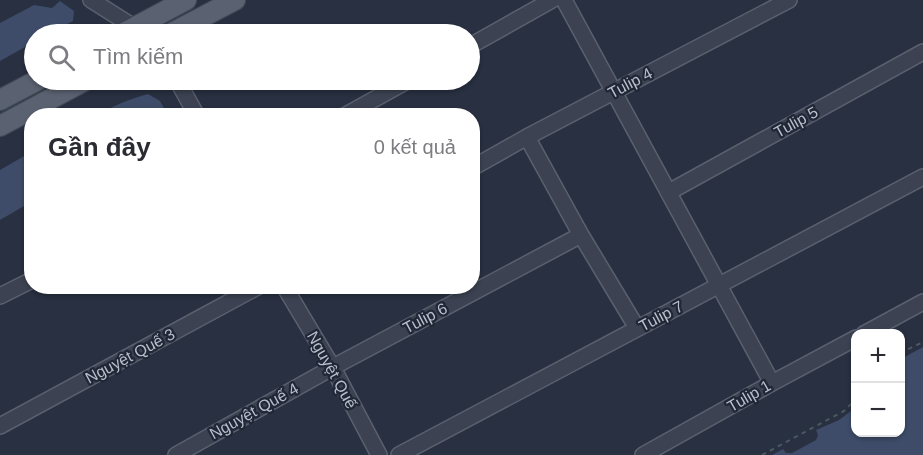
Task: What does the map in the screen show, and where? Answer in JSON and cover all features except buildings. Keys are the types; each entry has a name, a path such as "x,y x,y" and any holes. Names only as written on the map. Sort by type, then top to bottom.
{"main road":[{"path":"189,24 235,0"},
{"path":"146,24 179,2"},
{"path":"0,100 24,87"},
{"path":"34,108 67,90"},
{"path":"0,126 24,113"}],"street":[{"path":"91,0 123,24"},
{"path":"480,40 552,0"},
{"path":"564,0 772,383"},
{"name":"Tulip 4","path":"480,163 789,0"},
{"name":"Tulip 5","path":"669,192 923,52"},
{"path":"183,90 193,108"},
{"path":"358,108 391,90"},
{"path":"527,137 581,235 637,328"},
{"name":"Tulip 7","path":"399,455 923,177"},
{"name":"Tulip 6","path":"480,289 581,235"},
{"path":"0,296 24,284"},
{"name":"Nguyệt Quế 3","path":"0,426 244,294"},
{"name":"Nguyệt Quế","path":"289,294 333,368 379,455"},
{"name":"Tulip 6","path":"333,368 471,294"},
{"path":"872,329 923,302"},
{"name":"Tulip 1","path":"644,455 851,340"},
{"name":"Nguyệt Quế 4","path":"176,455 333,368"}],"path":[{"path":"905,351 923,342"},
{"path":"762,455 844,411 851,403"}],"shaded area":[{"path":"33,90 53,90 0,118 0,107"}],"water":[{"path":"60,1 74,11 73,21 67,24 24,24 24,48 0,61 0,23 34,5 52,8"},
{"path":"148,94 160,101 164,108 111,108"},
{"path":"24,156 24,206 0,220 0,170"},
{"path":"923,347 923,455 772,455 783,449 786,453 792,453 816,440 818,435 816,430 839,420 851,411 851,437 905,437 905,357"}]}
